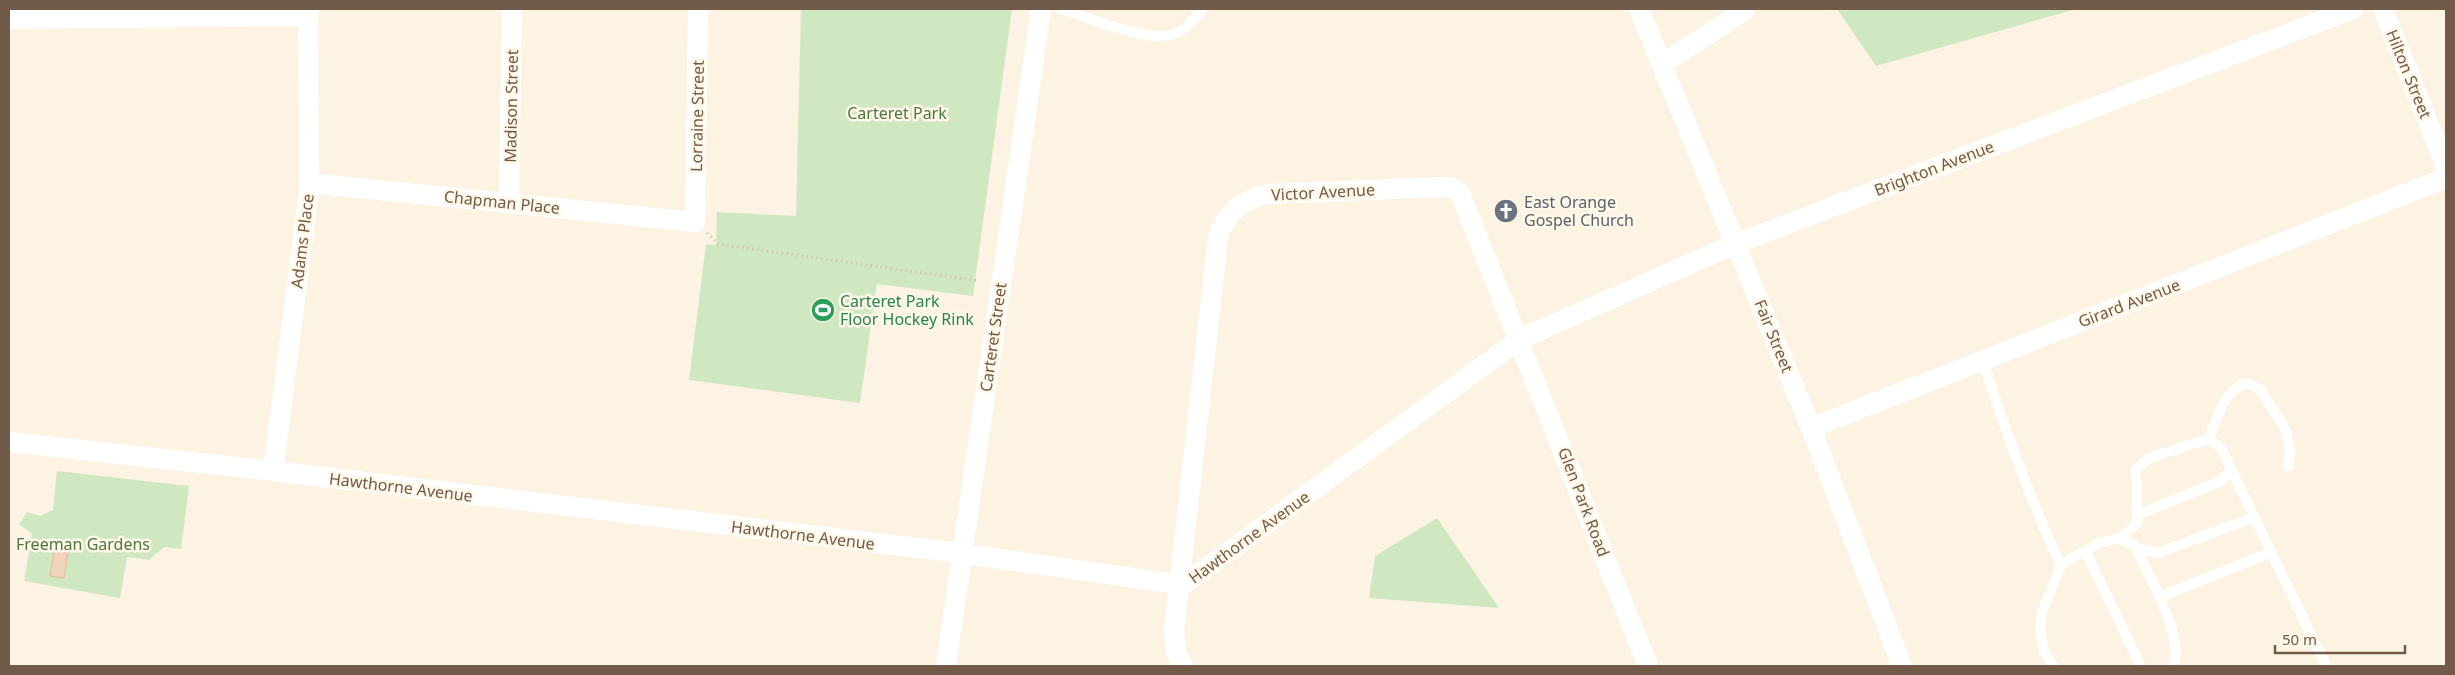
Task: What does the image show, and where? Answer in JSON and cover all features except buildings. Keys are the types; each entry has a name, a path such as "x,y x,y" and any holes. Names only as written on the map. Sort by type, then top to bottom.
{"street":[{"name":"Madison Street","path":"509,203 512,9"},
{"name":"Lorraine Street","path":"695,222 698,9"},
{"name":"Carteret Street","path":"946,666 1041,9"},
{"name":"Fair Street","path":"1639,9 1811,428 1902,666"},
{"name":"Brighton Avenue","path":"1520,338 1736,244 2353,9"},
{"name":"Hilton Street","path":"2383,9 2446,166"},
{"path":"1662,64 1744,11"},
{"path":"9,19 308,12"},
{"name":"Adams Place","path":"273,471 309,183 308,12"},
{"name":"Girard Avenue","path":"1811,428 2446,178"},
{"name":"Chapman Place","path":"309,183 695,222"},
{"name":"Victor Avenue","path":"1183,666 1176,652 1174,636 1218,238 1227,217 1239,205 1254,197 1269,194 1450,187 1460,193 1520,338"},
{"name":"Hawthorne Avenue","path":"9,442 273,471 962,554 1183,585 1520,338"},
{"name":"Glen Park Road","path":"1520,338 1648,666"}],"lane":[{"path":"1060,9 1117,28 1160,36 1178,33 1203,9"},
{"path":"1983,361 2010,445 2041,524 2061,564"},
{"path":"2208,439 2221,406 2228,395 2237,386 2246,383 2260,389 2285,429 2290,450 2288,466"},
{"path":"2053,666 2044,650 2040,631 2042,612 2061,564 2099,543 2119,538 2137,523 2138,488 2135,470 2149,458 2208,439"},
{"path":"2208,439 2221,448 2232,469 2326,666"},
{"path":"2137,515 2221,481 2232,469"},
{"path":"2119,538 2158,553 2255,516"},
{"path":"2134,545 2168,616 2177,659 2173,666"},
{"path":"2085,550 2141,666"},
{"path":"2159,597 2272,552"}],"path":[{"path":"695,222 718,244 979,281"}],"green space":[{"name":"Carteret Park","path":"801,9 1012,9 973,296 877,284 860,403 689,380 706,244 716,245 717,212 796,216"},
{"path":"1837,9 2076,9 1876,66"},
{"name":"Freeman Gardens","path":"57,471 189,486 181,549 164,547 149,560 127,557 120,598 24,581 32,534 19,524 27,512 40,516 53,510"},
{"path":"1437,518 1499,608 1369,598 1375,556"}],"place":[{"name":"East Orange Gospel Church","path":"1506,211"},
{"name":"Carteret Park Floor Hockey Rink","path":"823,310"}]}
